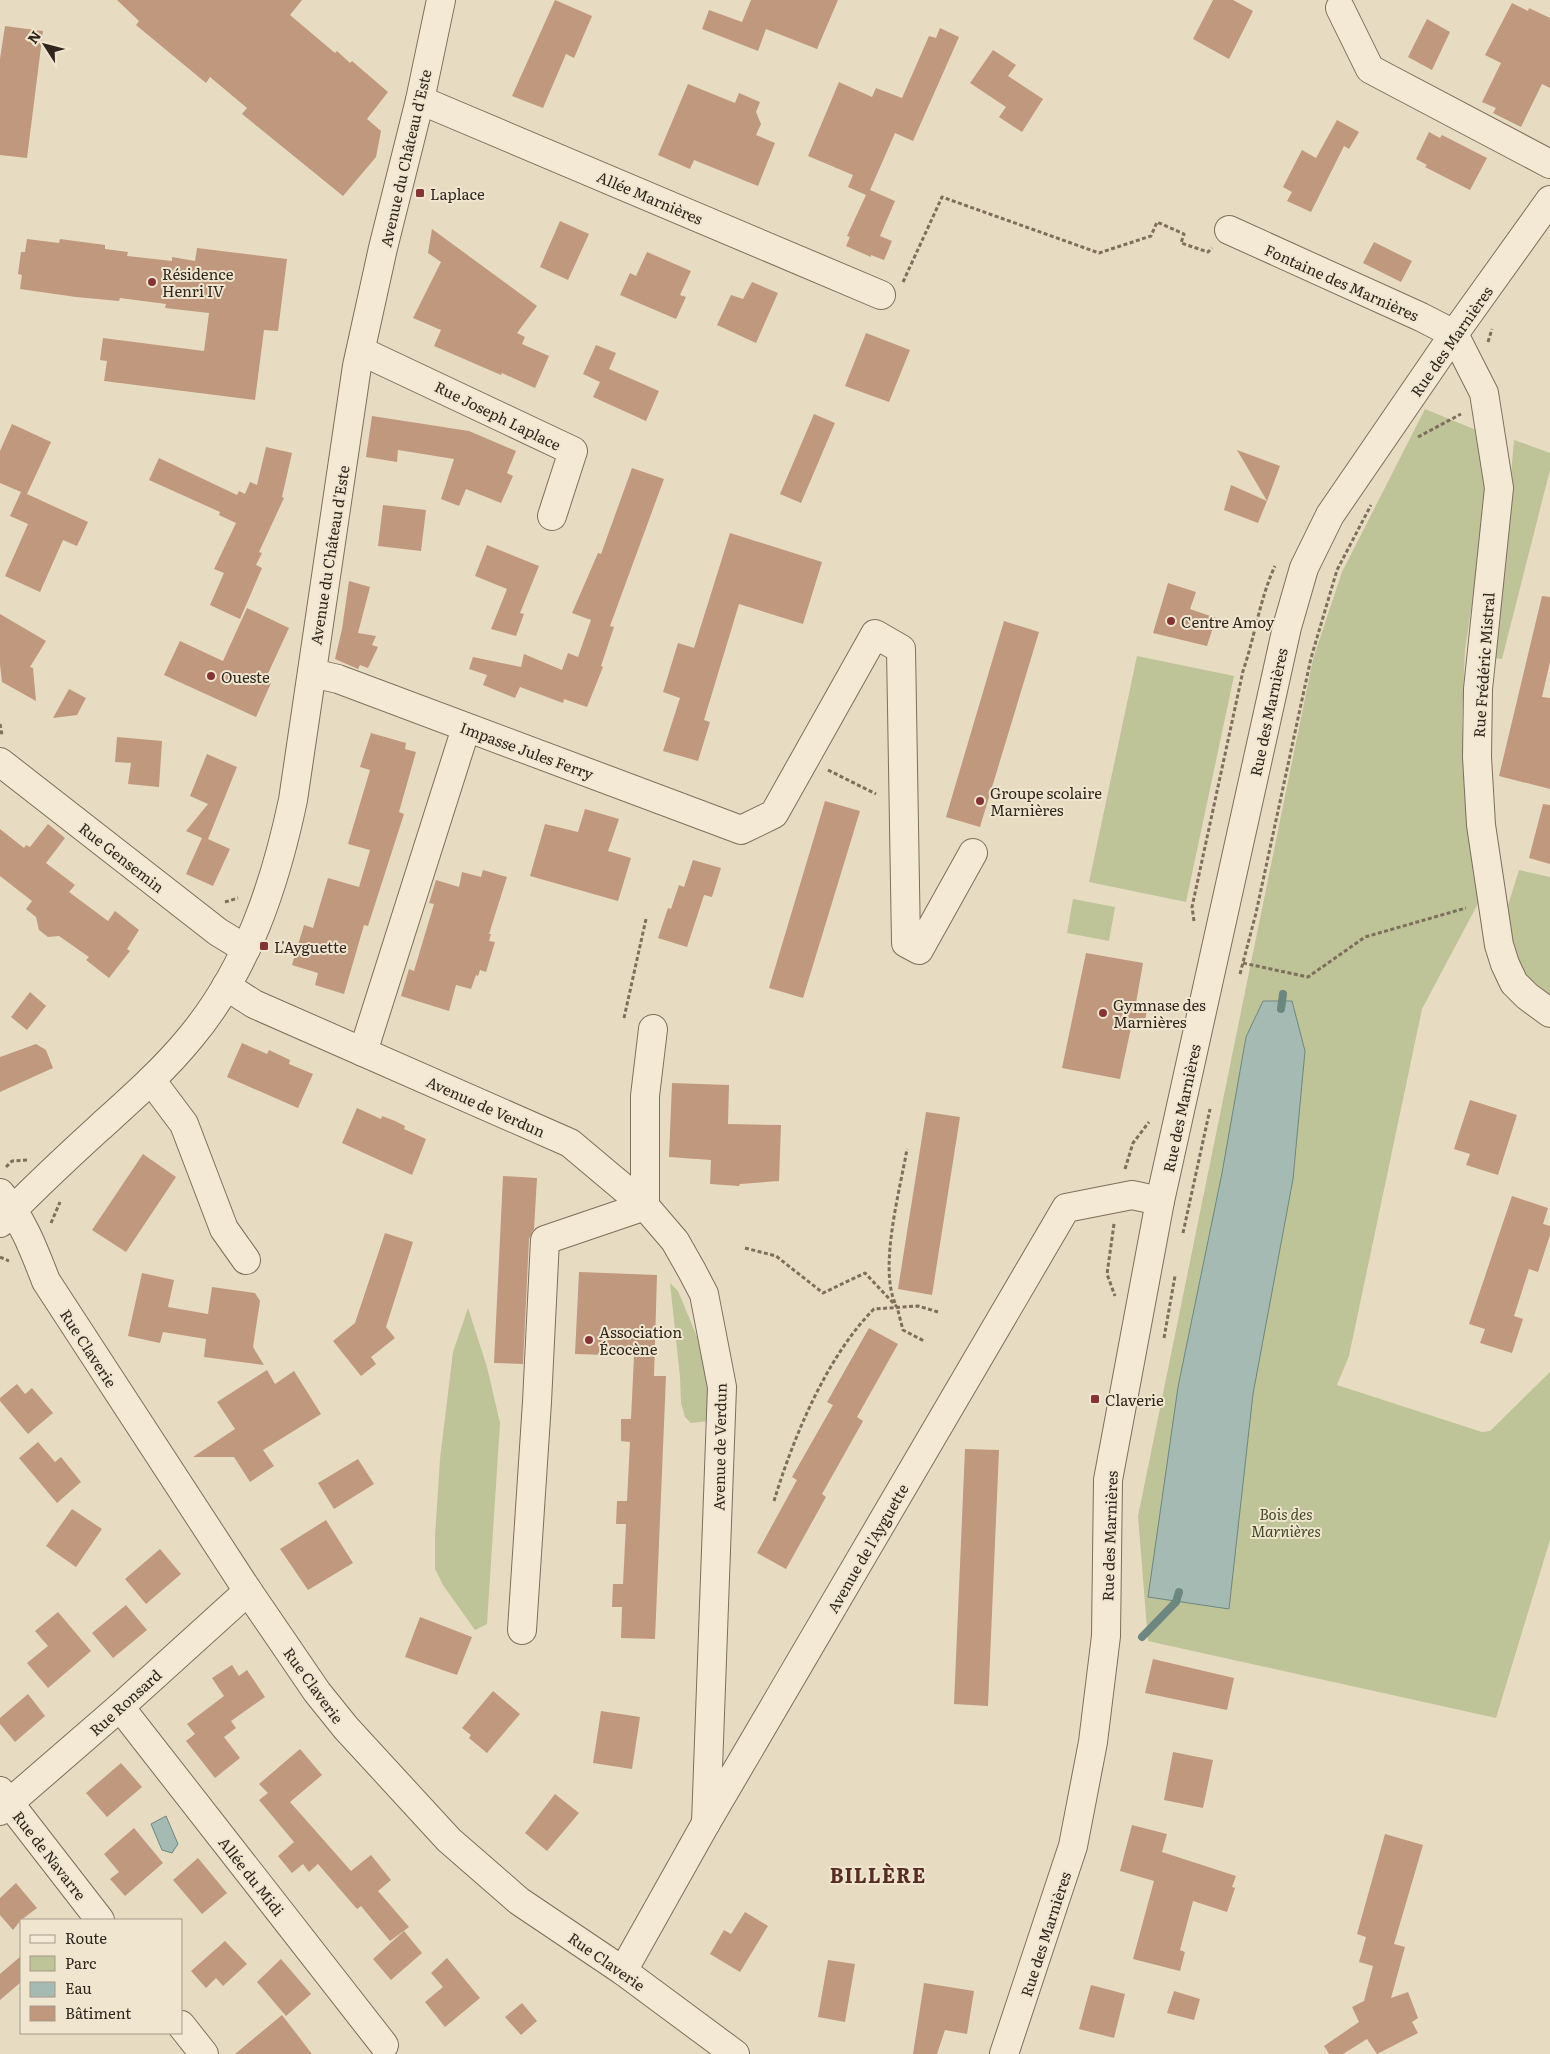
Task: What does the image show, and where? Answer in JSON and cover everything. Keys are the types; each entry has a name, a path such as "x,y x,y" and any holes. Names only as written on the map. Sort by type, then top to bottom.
{"street":[{"name":"Avenue du Château d'Este","path":"5,1208 151,1080 192,1036 226,986 246,949 260,917 284,840 293,800 356,376 383,248 420,100 441,0"},
{"path":"1340,8 1370,69 1550,164"},
{"name":"Allée Marnières","path":"420,100 881,295"},
{"name":"Rue des Marnières","path":"1004,2054 1073,1846 1092,1742 1106,1636 1108,1480 1160,1201 1286,627 1304,568 1330,515 1454,334 1550,200"},
{"name":"Fontaine des Marnières","path":"1229,230 1421,317 1454,334"},
{"name":"Rue Frédéric Mistral","path":"1454,334 1482,389 1499,488 1478,689 1477,757 1481,825 1499,945 1505,964 1514,983 1527,996 1550,1013"},
{"name":"Rue Joseph Laplace","path":"361,351 573,451 552,516"},
{"path":"805,759 875,634 901,648 906,943 919,950 973,853"},
{"name":"Impasse Jules Ferry","path":"312,673 338,678 466,728 741,830 774,814 805,759"},
{"path":"363,1052 466,728"},
{"name":"Rue Gensemin","path":"0,762 218,932 246,949"},
{"name":"Avenue de Verdun","path":"226,986 254,1004 570,1144 645,1206 675,1241 704,1294 722,1387 706,1823"},
{"path":"522,1630 537,1402 545,1240 645,1206 646,1096 653,1029"},
{"path":"151,1080 184,1124 224,1229 246,1260"},
{"name":"Avenue de l'Ayguette","path":"622,1971 706,1823 1066,1208 1132,1195 1160,1201"},
{"name":"Rue Claverie","path":"5,1208 34,1250 46,1282 248,1591 317,1692 346,1728 449,1840 520,1901 622,1971 736,2054"},
{"name":"Rue Ronsard","path":"3,1802 120,1707 248,1591"},
{"name":"Allée du Midi","path":"120,1707 384,2045"},
{"name":"Rue de Navarre","path":"3,1802 99,1919"},
{"path":"182,2026 204,2054"}],"path":[{"path":"881,295 903,282 942,197 1099,253 1151,236 1157,222 1184,234 1181,243 1208,252 1229,230"},
{"name":"Rue des Marnières","path":"1488,346 1488,339 1494,325"},
{"path":"1413,439 1460,414 1482,389"},
{"name":"Rue des Marnières","path":"1238,980 1256,913 1310,658 1337,570 1376,498"},
{"path":"805,759 903,807"},
{"path":"1243,963 1308,977 1365,937 1475,906"},
{"path":"624,1018 646,919"},
{"name":"Rue des Marnières","path":"1182,1241 1211,1105"},
{"path":"907,1149 889,1254 890,1292 903,1330 924,1341"},
{"path":"0,1173 12,1161 31,1159"},
{"path":"745,1248 776,1256 823,1293 865,1274 897,1308"},
{"path":"1163,1342 1177,1268"},
{"path":"774,1501 787,1460 803,1422 841,1351 860,1324 874,1309 918,1306 938,1312"}],"green space":[{"name":"Bois des Marnières","path":"1425,409 1481,432 1487,487 1486,510 1465,650 1462,721 1465,783 1482,896 1422,1009 1349,1356 1337,1385 1482,1432 1490,1431 1550,1372 1550,1540 1496,1718 1148,1641 1138,1516 1313,659 1342,572"},
{"path":"1514,440 1550,453 1550,470 1502,659 1495,658"},
{"path":"1137,656 1234,676 1186,902 1089,882"},
{"path":"1519,870 1550,877 1550,996 1526,979 1514,962 1506,912"},
{"path":"1073,899 1115,907 1109,941 1067,933"},
{"path":"670,1283 678,1291 700,1344 713,1390 710,1421 691,1423 685,1417 681,1403"},
{"path":"468,1308 487,1367 500,1423 487,1624 475,1630 443,1585 435,1569 440,1459 453,1352"}],"water":[{"path":"1263,1001 1292,1001 1305,1051 1293,1179 1253,1394 1229,1609 1148,1597 1178,1387 1222,1173 1246,1037"},
{"path":"166,1816 178,1844 172,1853 162,1850 151,1824"}],"building":[{"path":"117,0 302,0 290,15 335,53 337,51 350,63 352,61 388,92 367,119 381,131 376,157 343,196 242,114 247,108 210,77 206,83 136,25 139,21"},
{"path":"555,0 592,16 574,58 566,54 543,108 512,96"},
{"path":"751,0 838,0 817,49 766,29 758,51 702,29 709,10 742,22"},
{"path":"1213,0 1233,0 1253,11 1229,59 1193,39"},
{"path":"1512,3 1528,11 1529,8 1550,18 1550,88 1542,84 1521,127 1493,113 1496,108 1482,102 1501,63 1485,55"},
{"path":"1427,19 1450,32 1432,70 1408,57"},
{"path":"5,26 43,31 27,158 0,155 0,59"},
{"path":"940,28 959,37 913,141 895,133 870,190 895,201 880,236 892,241 884,260 871,255 871,257 846,246 850,237 847,236 866,195 848,187 853,175 808,156 839,82 872,97 876,88 902,98 929,36 936,38"},
{"path":"993,50 1016,65 1008,76 1043,99 1022,132 999,117 1006,107 970,83"},
{"path":"688,84 735,103 739,93 760,102 756,112 761,124 756,135 775,143 758,186 694,160 690,169 658,155"},
{"path":"1337,120 1359,132 1349,149 1344,146 1311,212 1287,201 1292,192 1283,187 1302,150 1316,158"},
{"path":"1429,132 1440,138 1442,135 1487,158 1470,190 1425,167 1427,165 1416,159"},
{"path":"560,221 589,234 568,280 540,267"},
{"path":"432,229 537,306 517,333 525,337 522,344 549,356 535,388 434,346 441,330 413,318 441,262 428,253"},
{"name":"Résidence Henri IV","path":"27,239 59,243 60,239 105,245 105,249 128,252 127,256 172,261 172,257 195,261 197,248 287,259 278,331 264,330 255,400 104,381 107,361 100,360 103,338 204,351 209,313 165,308 166,304 120,298 119,301 20,289 22,275 18,274 21,252 25,252"},
{"path":"1374,242 1412,261 1401,282 1363,263"},
{"path":"647,252 691,271 680,295 686,297 676,319 620,295 630,273 636,276"},
{"path":"752,282 778,293 756,343 717,325 731,295 743,299"},
{"path":"866,333 910,350 889,402 845,386"},
{"path":"596,345 616,353 609,369 659,391 646,421 593,397 600,382 583,374"},
{"path":"814,414 835,423 801,503 780,494"},
{"path":"372,416 469,431 516,451 507,473 513,476 501,503 466,489 459,506 441,499 454,459 398,450 397,462 366,457"},
{"path":"12,424 51,442 27,494 88,522 77,546 63,540 40,592 5,576 28,524 10,516 21,492 0,483 0,451"},
{"path":"266,447 292,453 282,497 284,498 259,552 262,553 256,565 262,568 240,619 210,605 224,573 214,569 236,523 219,515 220,512 149,480 159,458 237,495 239,491 245,494 250,482 257,485"},
{"path":"1237,450 1280,466 1267,501"},
{"path":"632,468 664,479 610,626 614,627 601,666 603,667 587,707 564,699 563,703 520,687 515,698 483,685 487,675 469,669 473,657 521,667 524,654 562,670 568,653 578,657 591,620 572,613 598,553 601,554"},
{"path":"1231,485 1267,501 1258,523 1224,510"},
{"path":"383,505 426,510 421,551 378,546"},
{"path":"730,533 822,562 803,624 739,604 704,720 710,722 698,761 663,751 680,698 663,692 678,643 694,648"},
{"path":"487,545 539,566 520,613 524,614 516,636 491,629 507,589 475,576"},
{"path":"349,581 370,587 358,633 376,636 372,645 378,647 368,668 360,665 358,669 335,659 342,629"},
{"name":"Centre Amoy","path":"1168,583 1196,592 1190,609 1216,618 1207,646 1153,633"},
{"path":"1542,596 1550,597 1550,662 1542,697 1550,698 1550,789 1499,776"},
{"path":"247,608 289,628 265,680 271,683 256,717 164,675 180,641 223,661"},
{"path":"0,614 46,641 30,667 33,668 36,701 2,682"},
{"path":"1004,621 1039,632 980,827 946,817"},
{"path":"69,689 86,698 77,715 53,718"},
{"path":"371,733 406,743 405,749 416,752 399,812 404,814 368,926 364,925 344,994 315,985 318,973 292,965 304,925 313,928 328,878 359,887 370,850 348,844 370,770 360,767"},
{"path":"117,737 162,741 159,787 128,784 131,763 115,762"},
{"path":"207,754 237,767 208,839 230,849 213,886 186,874 202,838 186,831 208,804 190,796"},
{"path":"825,801 860,811 803,998 769,988"},
{"path":"1543,804 1550,805 1550,864 1529,858"},
{"path":"585,809 619,819 608,851 631,858 618,901 530,876 545,824 578,832"},
{"path":"48,824 65,838 46,863 75,885 69,892 108,921 115,911 139,930 127,949 130,951 109,978 86,960 89,957 59,936 48,937 39,930 36,917 26,909 32,901 0,876 0,829 24,848 26,845 30,847"},
{"path":"693,860 721,868 712,897 704,895 687,947 658,938 668,908 671,909 679,885 684,887"},
{"path":"483,870 507,877 489,934 491,934 489,941 495,942 486,972 480,970 471,989 456,985 449,1011 401,996 409,969 414,971 434,904 429,903 436,880 459,887 462,872 481,877"},
{"name":"Gymnase des Marnières","path":"1086,953 1143,963 1136,1003 1148,1005 1144,1026 1132,1023 1120,1079 1062,1068"},
{"path":"30,992 46,1006 27,1030 11,1017"},
{"path":"242,1043 267,1054 269,1050 290,1060 289,1064 313,1074 298,1108 227,1077"},
{"path":"36,1044 46,1050 53,1068 0,1092 0,1057"},
{"path":"672,1083 729,1085 728,1124 781,1125 779,1181 740,1184 739,1186 710,1184 711,1160 669,1157"},
{"path":"1470,1100 1517,1115 1498,1175 1466,1165 1470,1154 1454,1149"},
{"path":"357,1108 381,1119 382,1116 395,1121 405,1126 404,1129 426,1139 412,1175 342,1143"},
{"path":"926,1112 960,1117 932,1295 898,1289"},
{"path":"143,1154 176,1177 126,1252 92,1230"},
{"path":"503,1176 537,1178 534,1229 529,1239 523,1364 494,1363"},
{"path":"1512,1196 1548,1208 1543,1224 1550,1226 1550,1235 1538,1272 1529,1269 1514,1316 1523,1319 1512,1353 1480,1343 1485,1329 1469,1324"},
{"path":"385,1233 413,1242 386,1327 395,1338 371,1357 376,1364 361,1376 333,1341 355,1323"},
{"path":"579,1272 657,1275 654,1376 666,1376 655,1639 621,1638 622,1607 612,1607 613,1584 623,1584 626,1524 616,1524 617,1501 627,1501 630,1442 621,1441 621,1419 631,1419 634,1356 575,1354"},
{"path":"142,1273 174,1280 168,1307 208,1314 212,1287 255,1293 260,1301 253,1347 264,1365 204,1357 206,1339 163,1332 160,1343 128,1336"},
{"path":"869,1328 898,1344 857,1417 863,1421 822,1494 826,1497 786,1569 757,1553 797,1480 792,1477 833,1405 827,1402"},
{"path":"267,1370 275,1384 294,1371 321,1414 263,1450 274,1466 250,1482 234,1457 193,1457 235,1429 217,1402"},
{"path":"17,1384 25,1394 32,1388 53,1413 28,1434 0,1401 0,1398"},
{"path":"38,1442 55,1462 61,1457 81,1482 57,1503 19,1458"},
{"path":"965,1449 999,1450 988,1706 954,1704"},
{"path":"358,1459 374,1484 334,1509 318,1483"},
{"path":"72,1509 102,1529 76,1567 46,1546"},
{"path":"326,1520 353,1563 308,1590 280,1549"},
{"path":"160,1549 181,1574 146,1604 125,1579"},
{"path":"126,1605 147,1630 113,1658 92,1633"},
{"path":"58,1612 91,1651 48,1688 27,1663 48,1646 35,1631"},
{"path":"420,1617 472,1637 457,1675 405,1657"},
{"path":"1153,1659 1234,1678 1227,1710 1145,1693"},
{"path":"232,1665 239,1676 247,1670 265,1697 231,1721 236,1728 224,1737 240,1758 215,1778 186,1741 195,1734 187,1724 224,1696 212,1678"},
{"path":"493,1691 520,1714 487,1753 469,1738 471,1735 462,1728"},
{"path":"28,1694 45,1716 15,1742 0,1724 0,1718"},
{"path":"601,1711 640,1717 632,1769 593,1763"},
{"path":"300,1749 322,1775 290,1802 351,1871 371,1855 391,1880 378,1891 409,1927 390,1941 361,1906 357,1909 318,1864 309,1872 303,1864 292,1873 278,1856 294,1842 259,1800 268,1793 259,1784"},
{"path":"1173,1752 1213,1760 1203,1808 1164,1800"},
{"path":"121,1763 142,1787 107,1817 86,1793"},
{"path":"555,1794 579,1813 547,1851 525,1833"},
{"path":"1132,1825 1167,1834 1162,1852 1236,1876 1232,1887 1235,1888 1227,1912 1193,1901 1180,1950 1185,1952 1180,1971 1133,1959 1154,1881 1120,1871"},
{"path":"134,1828 163,1863 125,1896 110,1879 119,1872 104,1854"},
{"path":"1385,1834 1423,1845 1394,1944 1405,1947 1391,1998 1408,1992 1418,2018 1412,2022 1418,2033 1377,2054 1367,2039 1343,2054 1329,2054 1324,2046 1359,2022 1352,2007 1364,2001 1373,1966 1359,1962 1366,1937 1357,1934"},
{"path":"198,1858 227,1893 202,1914 173,1880"},
{"path":"16,1883 37,1908 20,1919 13,1930 0,1915 0,1898"},
{"path":"745,1912 768,1926 740,1972 710,1954 724,1930 731,1934"},
{"path":"404,1931 422,1953 391,1980 373,1959"},
{"path":"225,1941 247,1964 223,1986 216,1978 206,1988 191,1971"},
{"path":"20,1957 20,1983 0,2000 0,1974"},
{"path":"447,1958 480,1998 445,2027 425,2002 443,1987 431,1973"},
{"path":"281,1959 311,1994 286,2016 257,1982"},
{"path":"828,1960 855,1964 845,2022 818,2017"},
{"path":"924,1983 974,1991 967,2034 945,2030 937,2054 913,2054"},
{"path":"1091,1985 1125,1994 1114,2038 1079,2029"},
{"path":"1174,1991 1200,1999 1194,2020 1167,2013"},
{"path":"522,2003 537,2021 521,2035 505,2017"},
{"path":"282,2015 312,2054 235,2054"}],"waterway":[{"path":"1281,1009 1283,994"},
{"path":"1142,1637 1176,1602 1179,1592"}],"place":[{"name":"Laplace","path":"420,193"},
{"name":"Résidence Henri IV","path":"152,282"},
{"name":"Centre Amoy","path":"1171,621"},
{"name":"Oueste","path":"211,676"},
{"name":"Groupe scolaire Marnières","path":"980,801"},
{"name":"L'Ayguette","path":"264,946"},
{"name":"Gymnase des Marnières","path":"1103,1013"},
{"name":"Association Écocène","path":"589,1340"},
{"name":"Claverie","path":"1095,1399"}],"district":[{"name":"BILLÈRE","path":"878,1874"}]}
